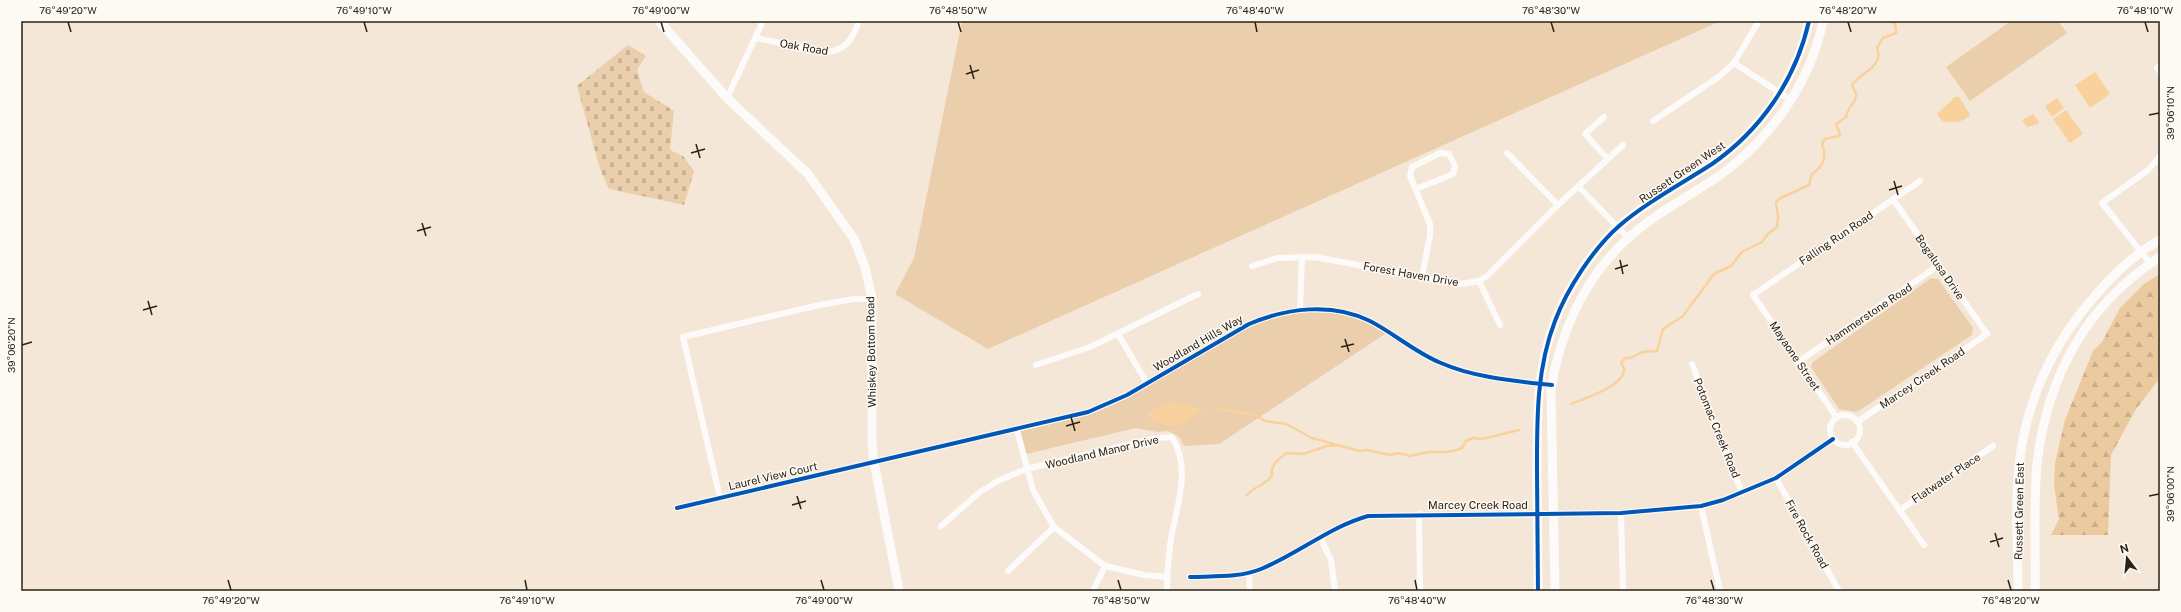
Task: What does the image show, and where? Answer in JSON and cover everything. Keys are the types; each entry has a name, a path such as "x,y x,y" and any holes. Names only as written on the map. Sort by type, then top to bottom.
{"street":[{"name":"Whiskey Bottom Road","path":"659,21 727,98 798,163 837,212 859,251 872,299 874,462 899,591"},
{"path":"727,98 763,21"},
{"name":"Oak Road","path":"756,38 822,52 832,52 847,45 859,21"},
{"name":"Russett Green West","path":"1538,591 1537,439 1540,384 1547,344 1555,320 1567,295 1582,271 1618,227 1732,148 1768,112 1780,92 1803,45 1809,21"},
{"name":"Russett Green West","path":"1555,591 1552,385 1562,340 1572,316 1594,278 1628,238 1644,224 1726,170 1749,151 1772,125 1791,100 1816,48 1823,21"},
{"path":"1653,121 1704,89 1734,63 1757,24"},
{"path":"1734,63 1791,100"},
{"path":"2160,66 2157,68 2160,72"},
{"path":"1604,117 1585,134 1607,158"},
{"name":"Forest Haven Drive","path":"1252,266 1277,258 1302,257 1330,259 1460,284 1479,281 1488,276 1558,205 1607,158 1623,145"},
{"path":"1416,189 1453,174 1455,166 1449,154 1440,153 1412,167 1410,176 1430,224 1430,235 1422,277"},
{"path":"1507,153 1558,205"},
{"path":"2151,264 2102,203 2148,170 2160,156"},
{"name":"Falling Run Road","path":"1753,295 1920,181"},
{"path":"1578,186 1628,238"},
{"name":"Bogalusa Drive","path":"1893,199 1986,334"},
{"name":"Russett Green East","path":"2018,591 2020,460 2024,434 2038,387 2053,356 2084,309 2107,282 2141,252 2160,240"},
{"path":"1300,310 1302,257"},
{"name":"Russett Green East","path":"2035,591 2037,464 2042,435 2060,371 2088,326 2135,274 2160,258"},
{"name":"Hammerstone Road","path":"1798,362 1939,265"},
{"path":"1479,281 1500,324"},
{"path":"1036,365 1090,347 1198,294"},
{"name":"Mayaone Street","path":"1753,295 1837,418"},
{"name":"Laurel View Court","path":"720,498 683,337 819,305 854,299 872,299"},
{"name":"Woodland Hills Way","path":"874,462 1088,412 1120,399 1249,324 1265,318 1300,310 1332,311 1369,321 1441,363 1459,370 1552,385"},
{"path":"1118,334 1147,383"},
{"name":"Marcey Creek Road","path":"1857,422 1986,334"},
{"name":"Potomac Creek Road","path":"1692,364 1742,493"},
{"path":"1850,416 1857,422 1859,431 1852,442 1844,444 1833,439 1830,430 1831,425 1837,418 1850,416"},
{"path":"1016,430 1026,469 1035,495 1054,527 1106,566 1144,575 1167,577"},
{"name":"Woodland Manor Drive","path":"941,526 980,492 998,480 1026,469 1157,438 1172,438 1179,448 1182,479 1170,544 1167,577 1168,591"},
{"name":"Marcey Creek Road","path":"1190,577 1249,573 1261,569 1344,524 1368,516 1419,514 1622,513 1701,506 1742,493 1776,478 1833,439"},
{"path":"1852,442 1924,545"},
{"name":"Flatwater Place","path":"1900,510 1993,446"},
{"name":"Laurel View Court","path":"677,508 874,462"},
{"name":"Fire Rock Road","path":"1776,478 1839,591"},
{"path":"1701,506 1720,591"},
{"path":"1622,513 1623,591"},
{"path":"1419,514 1420,591"},
{"path":"1008,571 1054,527"},
{"path":"1320,537 1331,560 1335,591"},
{"path":"1093,591 1106,566"},
{"path":"1249,573 1250,591"}],"green space":[{"path":"962,21 1715,21 1716,23 988,349 895,294 914,258"},
{"path":"2011,21 2058,21 2067,33 1970,101 1946,67"},
{"path":"628,45 646,56 637,70 644,92 674,111 670,150 683,156 694,171 684,205 609,189 600,169 577,86"},
{"path":"2160,274 2160,378 2136,409 2111,455 2108,535 2051,535 2059,519 2054,485 2055,463 2065,420 2093,351 2102,342 2120,308 2144,284"},
{"path":"1931,278 1938,279 1973,328 1972,335 1857,412 1839,409 1811,367 1813,362"},
{"path":"1300,310 1348,314 1388,332 1219,444 1184,446 1179,437 1168,431 1157,432 1136,428 1022,455 1017,430 1106,406 1249,324"}],"shaded area":[{"path":"2095,72 2110,94 2090,108 2075,85"},
{"path":"1955,97 1959,97 1970,115 1964,120 1957,122 1942,121 1937,114"},
{"path":"2057,98 2064,108 2052,117 2045,106"},
{"path":"2066,110 2083,134 2070,143 2053,119"},
{"path":"2033,114 2039,122 2038,124 2027,127 2022,120"},
{"path":"1173,402 1199,409 1198,412 1183,424 1174,426 1159,423 1147,415 1155,408"}],"waterway":[{"path":"1571,404 1612,386 1623,374 1624,368 1621,363 1625,358 1631,358 1642,352 1657,351 1663,329 1683,316 1714,274 1731,266 1742,252 1762,242 1767,235 1777,227 1778,217 1776,203 1779,199 1809,185 1812,174 1819,168 1823,161 1824,153 1822,144 1825,139 1839,136 1840,133 1836,124 1846,117 1848,110 1855,99 1856,94 1852,85 1878,60 1879,54 1877,48 1883,38 1896,33 1895,24 1889,21"},
{"path":"1199,409 1204,408"},
{"path":"1214,408 1255,415 1265,421 1286,424 1312,438 1334,444"},
{"path":"1247,495 1272,476 1273,465 1287,453 1303,454 1327,446 1337,445 1360,451 1367,450 1390,455 1398,453 1410,456 1428,452 1447,452 1456,450 1462,448 1466,441 1473,438 1482,439 1519,430"}],"cycle path":[{"path":"1538,591 1537,453 1539,396 1544,358 1549,339 1566,296 1590,258 1609,235 1630,217 1653,201 1712,164 1730,150 1761,119 1786,83 1803,42 1809,21"},
{"path":"677,508 1088,412 1127,395 1249,324 1264,318 1294,311 1325,309 1355,315 1379,326 1432,359 1454,368 1496,378 1552,385"},
{"path":"1190,577 1235,575 1253,572 1275,563 1340,527 1368,516 1621,513 1701,506 1723,500 1776,478 1833,439"}]}
